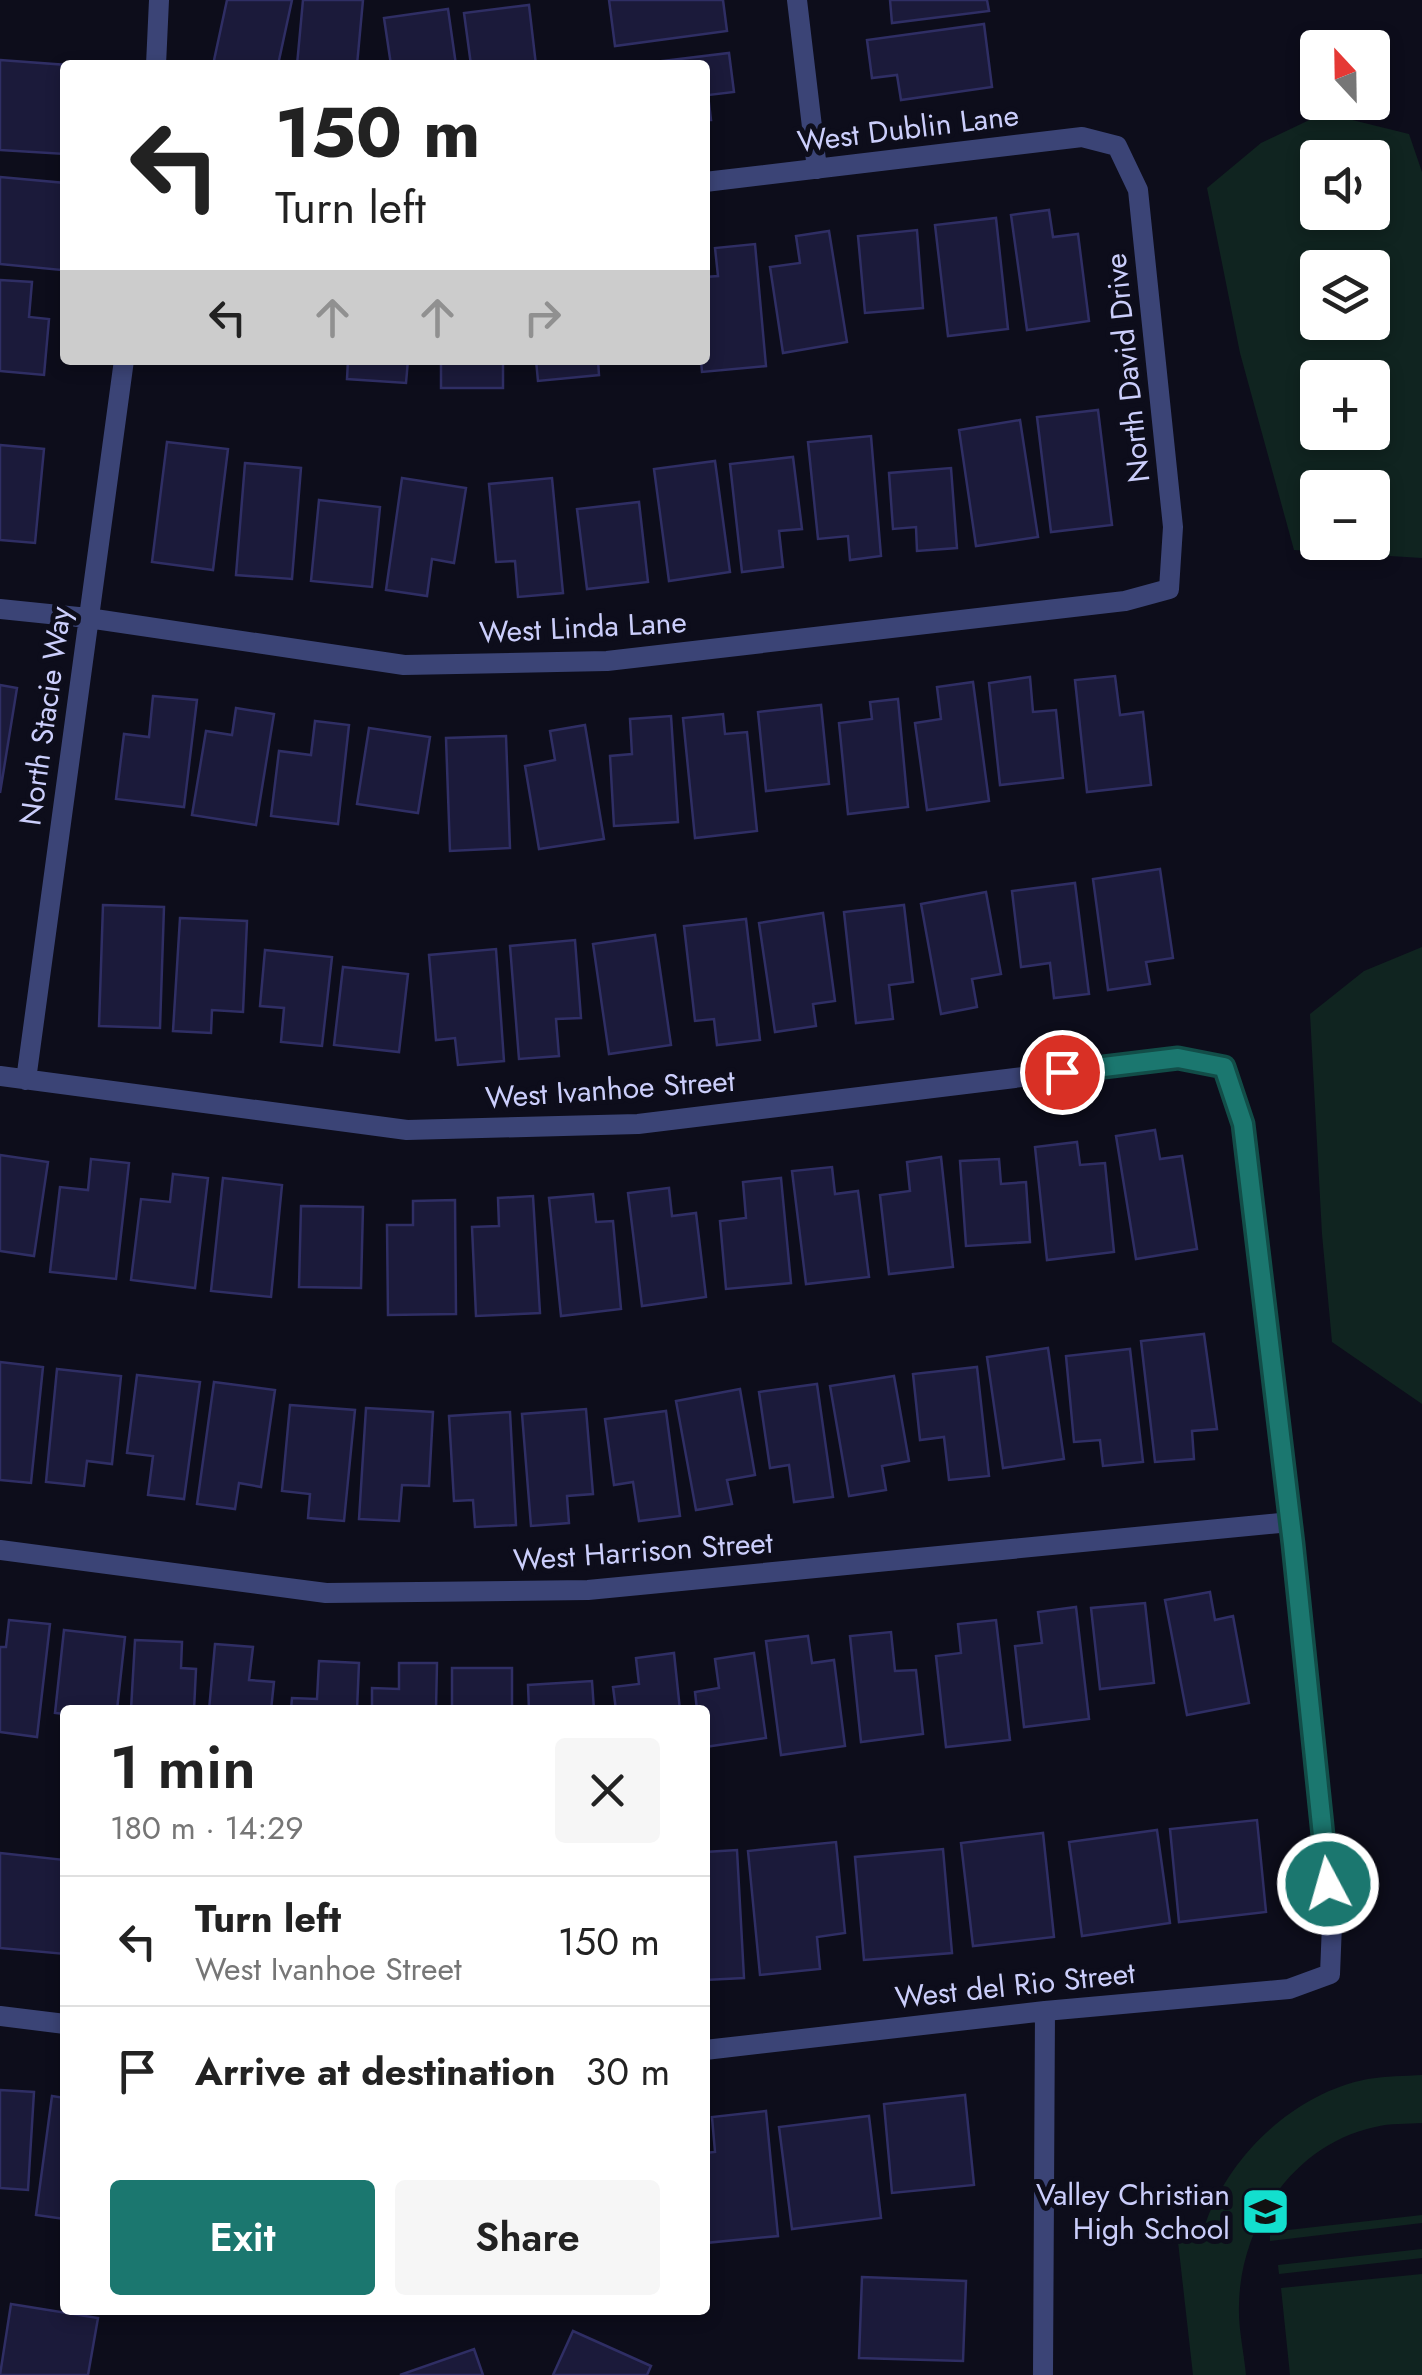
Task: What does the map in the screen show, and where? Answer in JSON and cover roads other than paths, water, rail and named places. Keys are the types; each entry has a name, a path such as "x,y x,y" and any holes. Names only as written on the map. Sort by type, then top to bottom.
{"street":[{"path":"156,60 159,0"},
{"path":"797,0 818,169"},
{"name":"West Dublin Lane","path":"710,181 1082,137 1117,146"},
{"name":"North David Drive","path":"1117,146 1138,190 1173,527 1168,589"},
{"name":"North Stacie Way","path":"26,1080 123,365"},
{"name":"West Linda Lane","path":"0,609 88,618 404,665 607,661 1125,601 1168,589"},
{"name":"West Ivanhoe Street","path":"0,1076 407,1130 638,1124 1178,1058 1224,1067 1243,1124 1290,1522"},
{"name":"West Harrison Street","path":"0,1550 326,1594 588,1590 1290,1522"},
{"name":"West del Rio Street","path":"710,2049 1045,2011 1290,1989 1330,1974 1332,1924 1290,1522"},
{"path":"1043,2375 1045,2011"},
{"path":"0,2016 60,2023"}],"place":[{"name":"Valley Christian High School","path":"1265,2211"}]}
